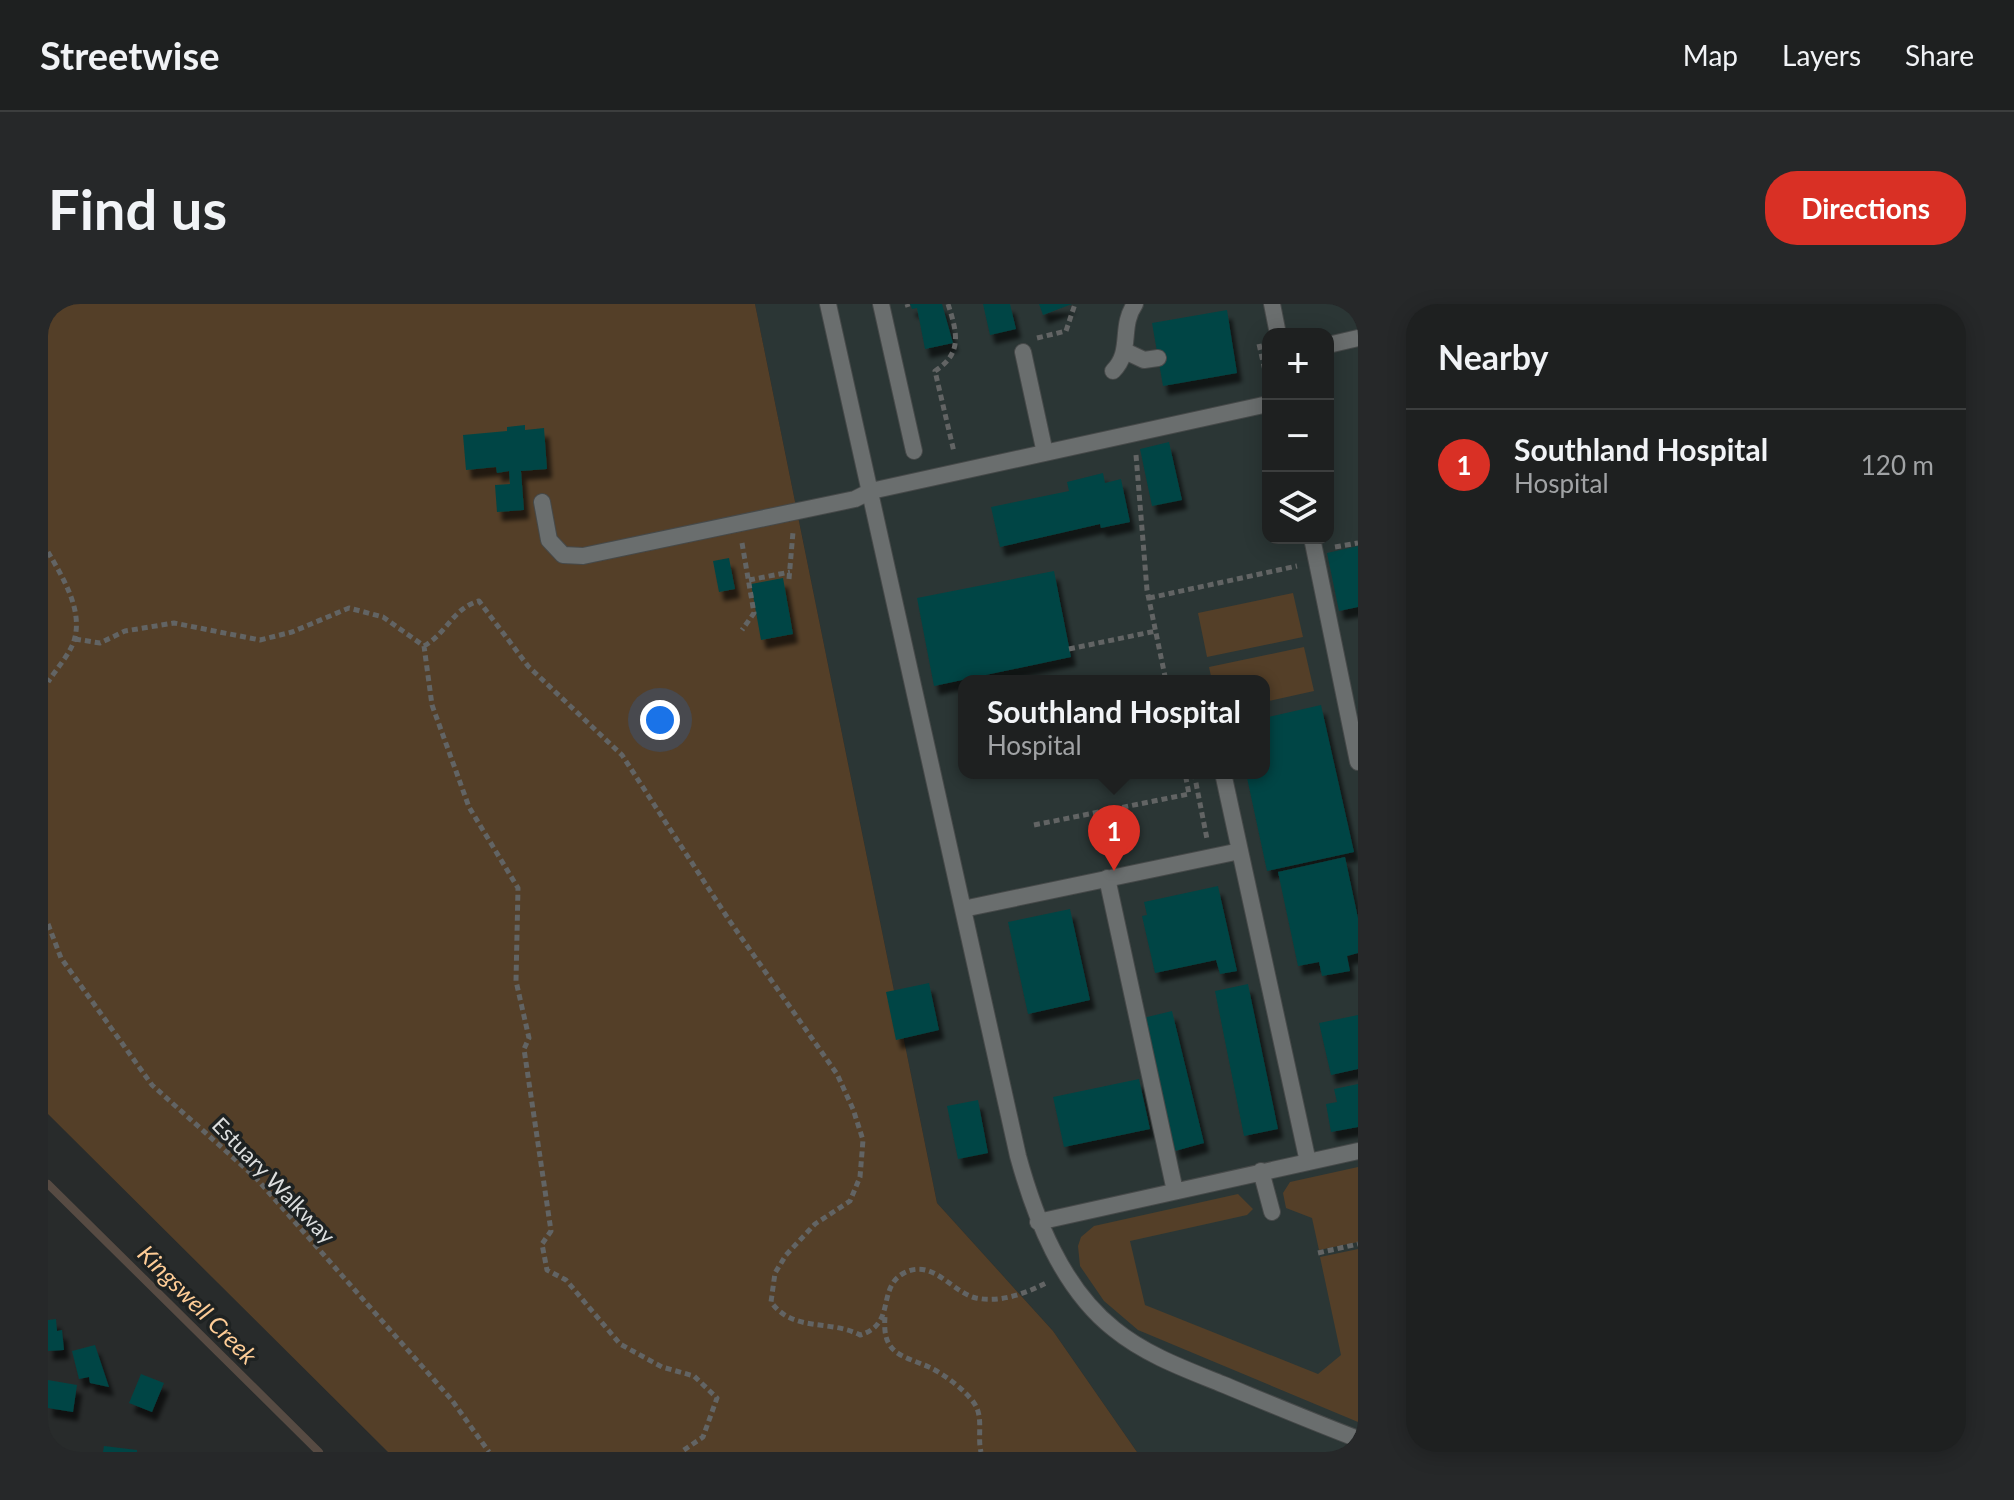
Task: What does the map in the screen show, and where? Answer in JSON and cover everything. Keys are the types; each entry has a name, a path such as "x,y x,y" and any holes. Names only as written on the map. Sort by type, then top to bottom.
{"lane":[{"path":"828,304 1018,1156 1038,1222 1067,1273 1095,1310 1134,1343 1167,1361 1358,1439"},
{"path":"881,304 914,451"},
{"path":"1113,371 1127,352 1126,317 1135,304"},
{"path":"1272,304 1277,328"},
{"path":"1334,344 1358,338"},
{"path":"1023,352 1045,453"},
{"path":"1127,352 1144,360 1158,358"},
{"path":"542,502 549,540 563,555 583,556 855,499 871,491 1262,405"},
{"path":"1313,544 1358,762"},
{"path":"1224,779 1308,1162"},
{"path":"963,909 1240,851"},
{"path":"1107,878 1175,1191"},
{"path":"1038,1222 1358,1151"},
{"path":"1261,1171 1272,1212"}],"path":[{"path":"948,304 958,335 956,346 953,355 935,371 954,453"},
{"path":"1023,352 1037,338 1066,331 1075,304"},
{"path":"1132,434 1149,598 1165,675"},
{"path":"749,580 790,576 791,512"},
{"path":"739,524 754,613 742,630"},
{"path":"1330,548 1358,543"},
{"path":"48,552 71,598 75,639 48,682"},
{"path":"1149,598 1302,565"},
{"path":"424,646 449,627 453,616 466,604 479,601 528,666 622,755 729,920 837,1074 863,1140 860,1177 850,1201 815,1224 786,1255 775,1273 771,1302 780,1314 799,1325 837,1327 860,1335 872,1331 885,1316"},
{"path":"75,639 100,643 125,631 174,623 260,640 292,632 349,608 383,617 424,646 432,705 469,807 518,888 516,981 529,1038 524,1049 551,1231 542,1244 547,1270 566,1280 620,1344 662,1367 694,1376 717,1398 703,1437 681,1452"},
{"path":"1069,649 1156,631"},
{"path":"1034,825 1189,794 1186,779"},
{"path":"1195,779 1211,857"},
{"name":"Estuary Walkway","path":"48,924 61,958 152,1085 256,1178 451,1399 489,1452"},
{"path":"1318,1253 1358,1244"},
{"path":"981,1452 977,1436 980,1416 974,1402 932,1368 899,1356 884,1332 892,1285 903,1274 920,1270 941,1275 954,1287 973,1297 991,1300 1013,1296 1067,1273"}],"shaded area":[{"path":"48,304 755,304 937,1203 1053,1331 1137,1452 388,1452 48,1114"},
{"path":"755,304 1358,304 1358,1452 1137,1452 1053,1331 937,1203"},
{"path":"1293,593 1303,637 1207,657 1198,613"},
{"path":"1304,647 1314,691 1270,701 1270,675 1211,675 1209,667"},
{"path":"1358,1167 1358,1242 1319,1250 1312,1218 1286,1208 1283,1193 1290,1182"},
{"path":"1238,1194 1253,1209 1247,1215 1130,1241 1145,1305 1318,1374 1341,1355 1320,1257 1358,1249 1358,1422 1138,1330 1104,1301 1080,1266 1078,1246 1081,1237 1094,1226"}],"building":[{"path":"910,304 942,304 953,343 925,349 917,308 912,309"},
{"path":"983,304 1010,304 1016,329 990,335"},
{"path":"1039,304 1072,304 1043,315"},
{"path":"1227,310 1237,373 1163,386 1152,323"},
{"path":"525,425 525,430 544,428 547,469 521,471 524,510 497,512 495,485 510,484 509,471 497,473 496,467 466,470 463,435 507,431 507,427"},
{"path":"1169,442 1182,500 1152,506 1140,449"},
{"path":"1103,473 1105,483 1121,479 1130,522 1101,528 1100,524 1000,547 991,507 1069,491 1067,482"},
{"path":"1358,546 1358,607 1339,611 1327,553"},
{"path":"729,558 735,589 719,592 713,561"},
{"path":"1054,571 1071,657 986,675 958,675 958,681 934,686 917,598"},
{"path":"783,578 793,634 761,640 751,584"},
{"path":"1321,705 1354,852 1267,871 1247,779 1270,779 1270,717"},
{"path":"1345,857 1358,918 1358,953 1347,956 1350,971 1322,976 1319,962 1298,966 1278,872"},
{"path":"1218,886 1237,971 1220,974 1216,960 1155,973 1142,916 1147,915 1144,902"},
{"path":"1070,909 1090,1000 1028,1014 1008,922"},
{"path":"929,983 939,1030 896,1040 886,992"},
{"path":"1248,984 1278,1129 1244,1136 1215,991"},
{"path":"1172,1011 1204,1143 1175,1151 1143,1018"},
{"path":"1358,1015 1358,1069 1331,1075 1319,1023"},
{"path":"1139,1079 1150,1129 1064,1147 1053,1097"},
{"path":"1358,1084 1358,1127 1331,1132 1326,1104 1337,1102 1334,1089"},
{"path":"978,1100 988,1153 958,1159 947,1106"},
{"path":"56,1319 57,1331 62,1330 64,1350 48,1351 48,1320"},
{"path":"95,1345 109,1387 90,1383 89,1377 79,1379 72,1351"},
{"path":"141,1374 164,1383 152,1412 129,1403"},
{"path":"48,1380 77,1385 73,1412 48,1408"},
{"path":"104,1446 137,1450 137,1452 103,1452"}],"waterway":[{"name":"Kingswell Creek","path":"48,1184 319,1452"}],"place":[{"name":"Southland Hospital","path":"1114,871"}]}
